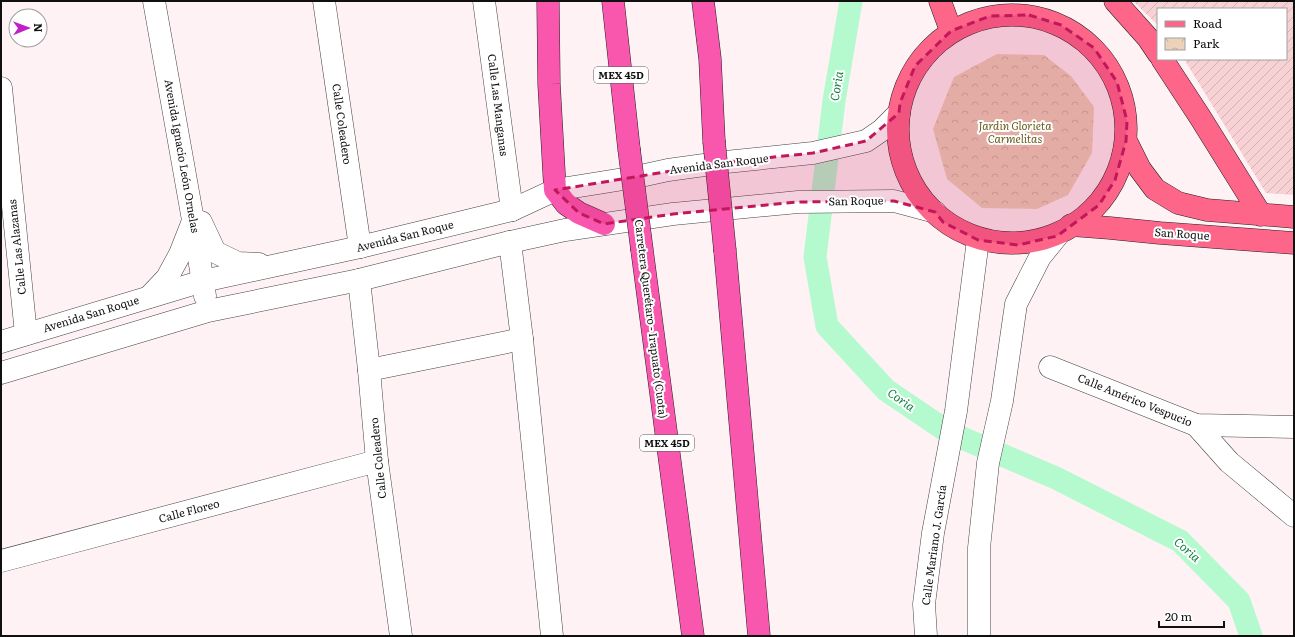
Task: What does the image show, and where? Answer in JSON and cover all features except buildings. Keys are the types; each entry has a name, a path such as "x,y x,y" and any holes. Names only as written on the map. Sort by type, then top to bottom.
{"highway":[{"path":"548,1 549,84 554,190 566,204 579,213 604,224"},
{"name":"Carretera Querétaro - Irapuato (Cuota)","path":"613,1 629,149 692,636"},
{"path":"703,1 710,59"},
{"path":"706,1 714,141 759,636"}],"main road":[{"path":"940,1 951,31"},
{"path":"1115,1 1148,38 1157,52"},
{"path":"1023,8 1061,25 1094,48 1117,82 1127,120 1126,142 1115,180 1099,205 1064,230 1018,245 978,240 942,222 908,178 897,130 900,103 915,66 951,31 990,16 1023,8"},
{"path":"1163,60 1261,215"},
{"path":"1126,142 1140,169 1155,189 1178,203 1207,210 1294,217"},
{"name":"San Roque","path":"1064,230 1110,228 1294,243"}],"street":[{"name":"Avenida Ignacio León Ornelas","path":"154,1 190,197 208,311"},
{"name":"Calle Coleadero","path":"324,1 360,247"},
{"name":"Calle Las Manganas","path":"484,1 512,210"},
{"name":"Calle Las Alazanas","path":"1,88 26,334"},
{"name":"Avenida San Roque","path":"1,342 203,281 360,247 512,210 554,190 636,177 675,169 812,153 866,141 882,130 899,113"},
{"path":"190,197 215,252 238,263 278,264"},
{"name":"San Roque","path":"604,224 673,214 798,202 894,201 935,212"},
{"path":"148,297 167,278 180,254 194,220"},
{"path":"1,373 208,311 359,280 510,242 565,230 604,224"},
{"path":"979,636 979,548 988,463 1002,401 1016,304 1040,257 1064,230"},
{"name":"Calle Mariano J. García","path":"926,636 924,604 933,533 956,410 978,240"},
{"path":"510,242 522,339 552,636"},
{"name":"Calle Coleadero","path":"359,280 377,461 401,636"},
{"path":"369,370 522,339"},
{"name":"Calle Américo Vespucio","path":"1050,367 1196,425 1294,427"},
{"path":"1196,425 1229,462 1294,516"},
{"name":"Calle Floreo","path":"1,561 377,461"}],"highlighted area":[{"path":"1029,15 1061,25 1094,48 1117,82 1127,121 1126,141 1115,180 1099,205 1057,236 1018,245 978,240 943,222 935,212 894,201 798,202 673,214 604,224 579,213 555,190 726,162 813,153 866,141 899,113 900,103 915,66 951,31 990,16"}],"shaded area":[{"path":"1133,1 1294,1 1294,195 1266,193 1185,60 1287,60 1287,8 1157,8 1157,24"}],"green space":[{"name":"Jardin Glorieta Carmelitas","path":"997,54 1044,55 1071,76 1094,107 1092,153 1068,195 1037,209 982,208 947,179 933,129 954,77"}],"waterway":[{"name":"Coria","path":"851,1 834,101 815,257 827,326 886,390 948,432 1056,478 1180,541 1239,601 1251,636"}]}
